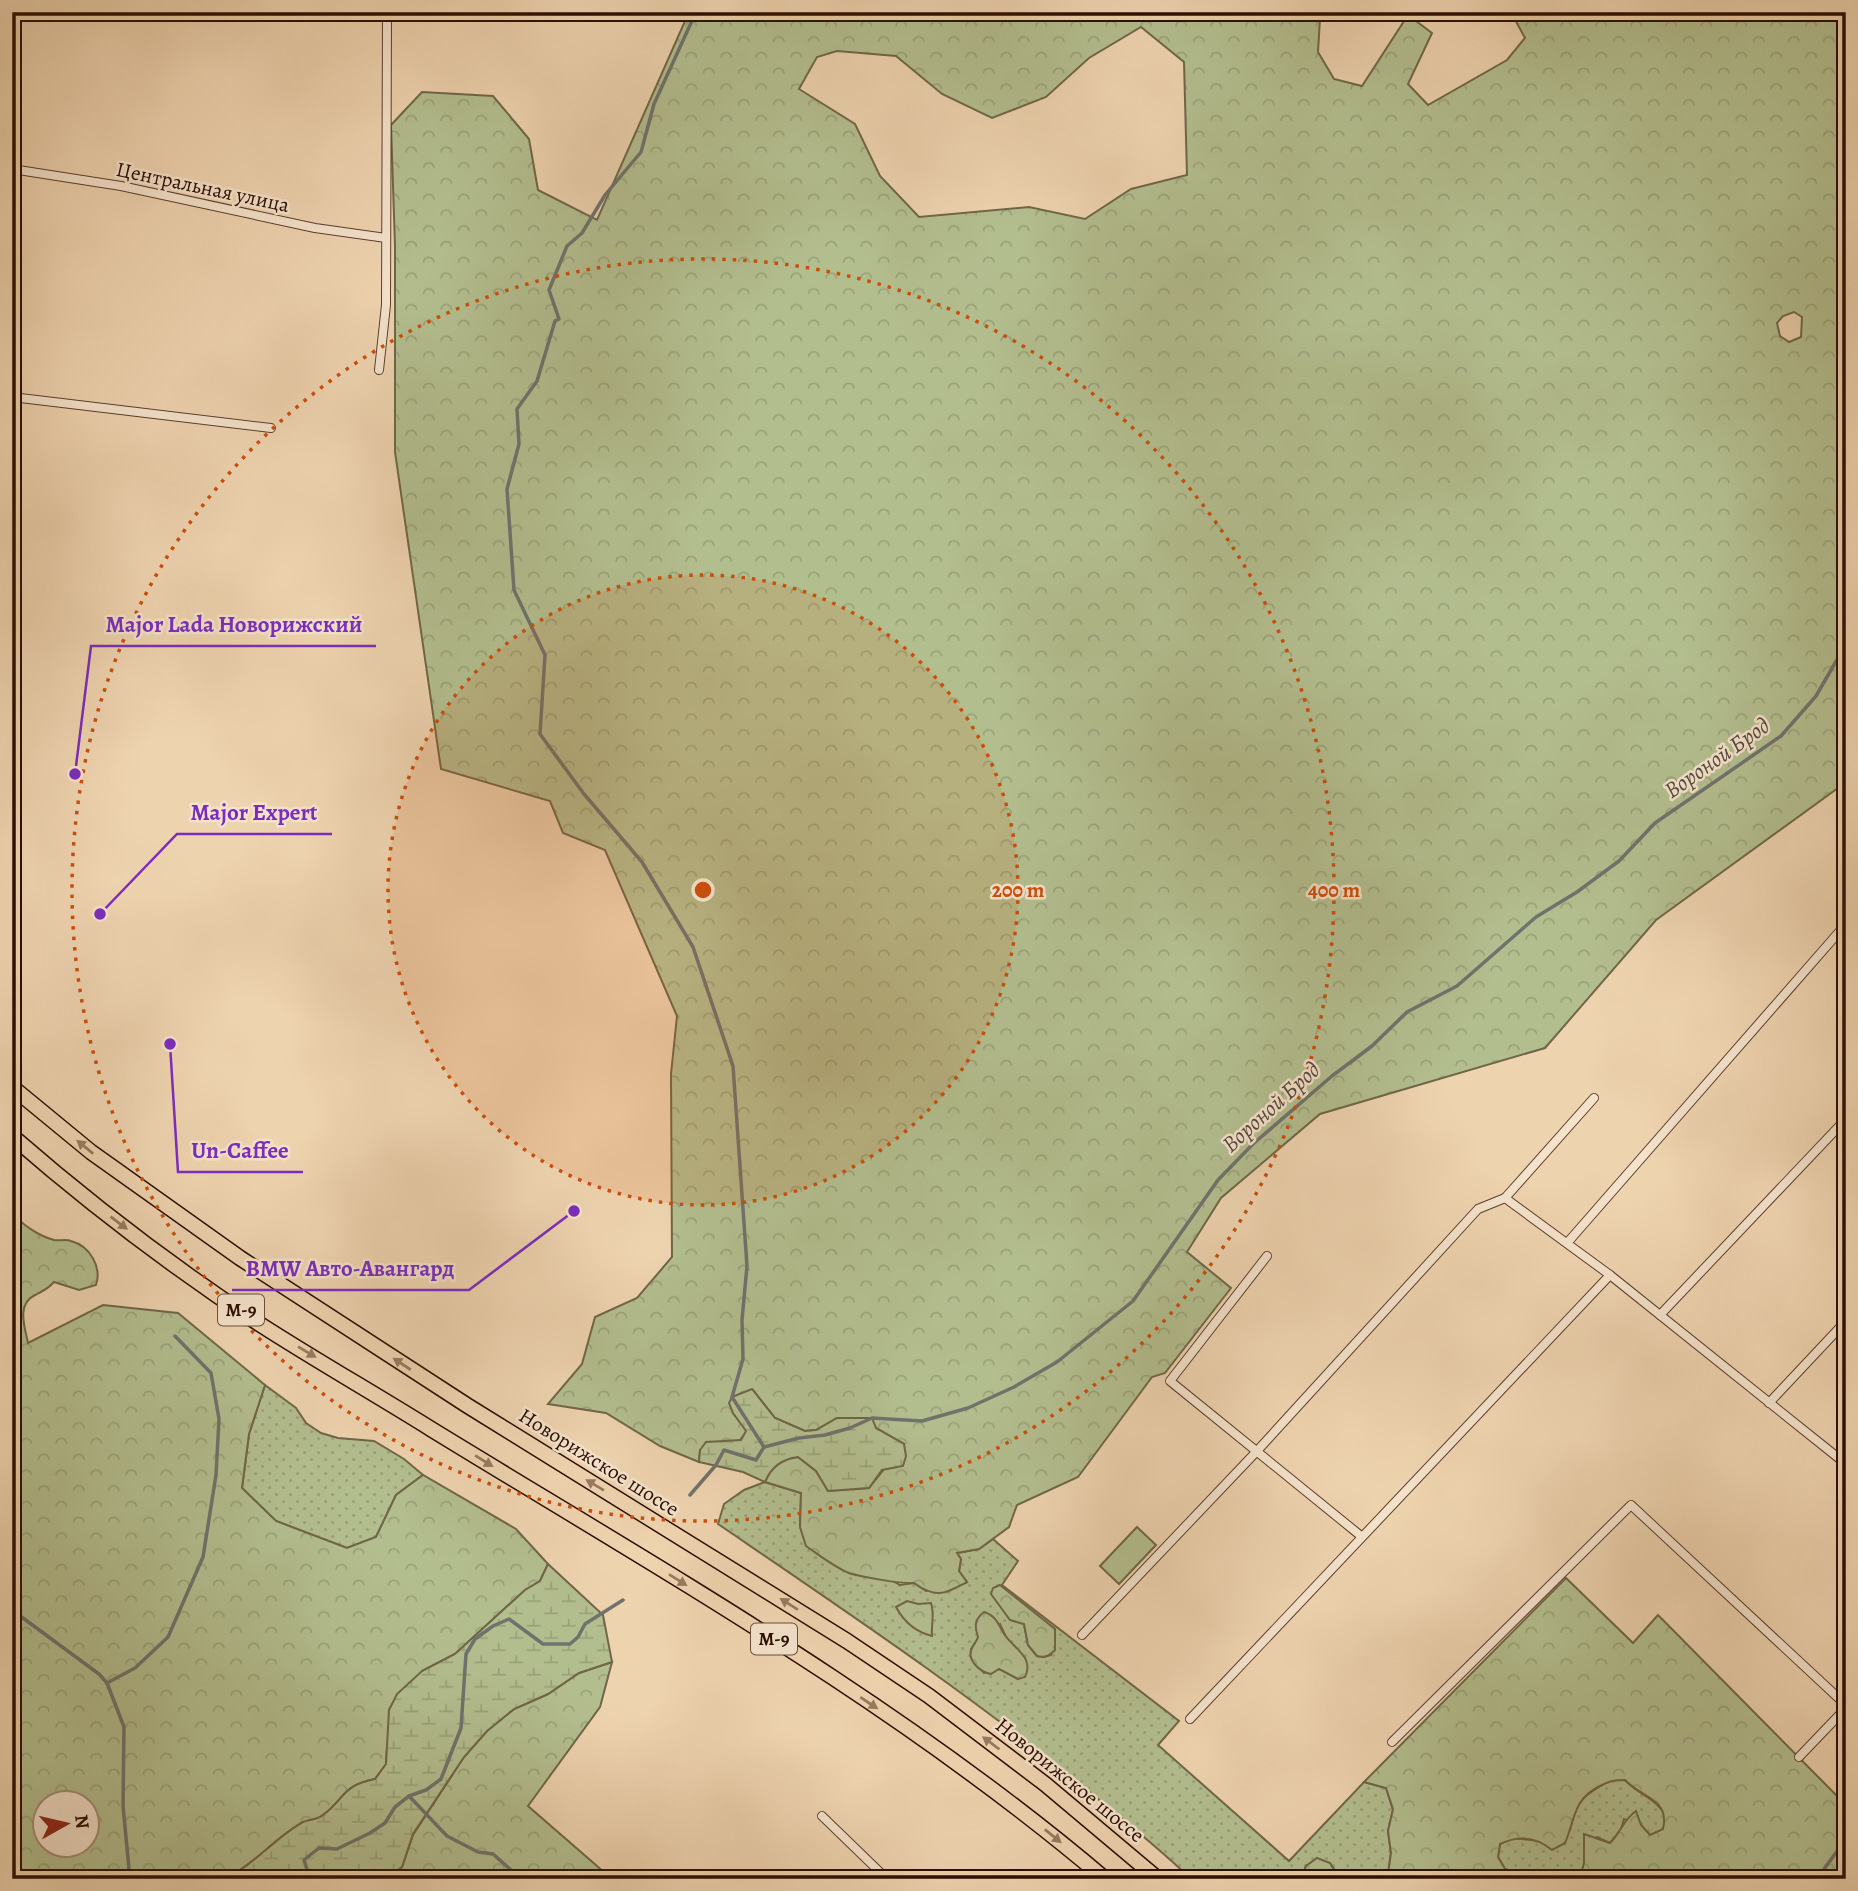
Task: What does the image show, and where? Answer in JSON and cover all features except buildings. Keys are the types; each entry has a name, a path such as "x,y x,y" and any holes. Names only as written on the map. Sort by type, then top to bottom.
{"highway":[{"name":"Новорижское шоссе","path":"12,1087 91,1152 240,1258 468,1406 847,1640 929,1696 1045,1784 1158,1879"},
{"name":"М-9","path":"12,1136 95,1205 260,1324 770,1637 948,1757 1037,1823 1105,1879"}],"street":[{"path":"379,370 386,305 387,12"},
{"name":"Центральная улица","path":"12,169 121,186 315,228 386,238"},
{"path":"12,397 271,428"},
{"path":"1568,1242 1846,924"},
{"path":"1082,1635 1257,1451 1478,1209 1505,1198 1594,1098"},
{"path":"1660,1315 1846,1119"},
{"path":"1505,1198 1568,1242 1846,1465"},
{"path":"1267,1256 1170,1381 1361,1536"},
{"path":"1190,1719 1610,1275"},
{"path":"1769,1403 1846,1321"},
{"path":"1392,1742 1631,1504 1846,1706 1798,1758"},
{"path":"822,1816 887,1879"}],"green space":[{"path":"689,12 1325,12 1320,19 1318,52 1334,79 1362,86 1408,15 1432,33 1408,84 1428,105 1507,60 1525,38 1511,12 1846,12 1846,779 1838,788 1656,920 1545,1048 1320,1114 1221,1198 1187,1252 1231,1288 1165,1373 1152,1377 1078,1477 1017,1505 1009,1527 979,1549 957,1553 961,1559 959,1571 967,1582 946,1592 935,1593 914,1583 855,1575 832,1564 806,1546 800,1527 801,1493 765,1482 777,1465 798,1457 816,1471 828,1491 869,1488 904,1444 876,1428 837,1418 816,1430 805,1431 775,1418 753,1390 732,1397 733,1413 747,1431 740,1440 700,1450 699,1462 660,1446 606,1413 548,1404 582,1364 595,1317 637,1298 672,1257 671,1074 677,1016 605,850 563,833 550,801 441,769 395,452 395,246 391,125 422,92 493,96 529,139 538,190 597,220","holes":["1141,27 1184,62 1187,175 1131,189 1085,219 1029,207 919,217 880,176 855,124 799,89 817,57 837,51 896,56 942,94 992,118 1046,97 1089,58","1794,312 1802,317 1801,337 1789,342 1780,336 1777,323 1783,316"]},
{"path":"12,1212 26,1226 43,1236 54,1240 69,1240 84,1247 93,1258 97,1271 96,1285 79,1290 54,1282 29,1299 25,1304 23,1317 28,1343 103,1305 178,1313 265,1385 249,1434 242,1488 276,1521 347,1548 376,1537 396,1495 423,1475 516,1529 548,1564 540,1581 525,1590 455,1654 422,1671 387,1746 386,1764 375,1779 356,1785 321,1817 293,1829 254,1860 223,1879 12,1879"},
{"path":"265,1385 296,1408 306,1423 321,1433 338,1438 374,1441 404,1459 423,1475 396,1495 376,1537 347,1548 276,1521 242,1488 249,1434"},
{"path":"752,1389 775,1418 805,1431 816,1430 837,1418 872,1418 876,1428 904,1444 906,1456 903,1466 882,1470 869,1488 828,1491 816,1471 798,1457 777,1465 765,1482 743,1472 699,1462 700,1450 706,1442 741,1440 746,1431 729,1403 732,1397"},
{"path":"765,1482 801,1493 800,1527 849,1573 891,1580 900,1585 914,1583 926,1591 967,1582 959,1571 961,1559 957,1553 979,1549 993,1539 1018,1561 1002,1585 1179,1721 1158,1745 1289,1861 1364,1782 1386,1788 1393,1810 1388,1831 1391,1853 1388,1874 1391,1879 1376,1879 1375,1876 1345,1878 1335,1871 1330,1863 1306,1866 1301,1879 1191,1879 1122,1819 1006,1726 718,1524 724,1504 744,1490","holes":["1002,1608 1055,1636 1051,1655 1037,1656 1028,1645 1024,1624 1010,1620","1000,1624 1006,1637 1025,1658 1018,1679 1000,1669 984,1673 971,1649 979,1637"]},
{"path":"1137,1527 1156,1545 1119,1584 1100,1566"},
{"path":"548,1564 603,1615 612,1662 579,1673 548,1694 514,1709 487,1731 464,1757 413,1834 402,1867 383,1879 223,1879 244,1867 303,1822 321,1817 356,1785 375,1779 386,1764 389,1710 397,1694 422,1671 455,1654 525,1590 540,1581"},
{"path":"1566,1578 1633,1643 1658,1615 1841,1800 1846,1800 1846,1879 1580,1879 1584,1863 1584,1834 1610,1843 1636,1811 1641,1825 1650,1835 1663,1829 1663,1811 1659,1805 1625,1780 1605,1783 1590,1792 1579,1804 1565,1843 1552,1850 1540,1842 1527,1839 1514,1839 1500,1844 1498,1857 1505,1869 1535,1879 1391,1879 1388,1874 1391,1853 1388,1831 1393,1809 1386,1788 1364,1782"},
{"path":"1000,1585 1055,1629 1055,1650 1051,1654 1045,1657 1037,1656 1028,1645 1024,1624 1010,1620 991,1594 993,1588"},
{"path":"907,1601 931,1603 932,1636 916,1629 899,1612 896,1607"},
{"path":"984,1612 995,1619 1007,1638 1023,1655 1027,1665 1025,1677 1018,1679 999,1669 991,1674 987,1673 972,1661 972,1648 978,1637 976,1623"},
{"path":"612,1662 600,1707 528,1806 612,1879 383,1879 402,1867 413,1835 464,1757 487,1731 514,1709 548,1694 579,1673"},
{"path":"1611,1780 1625,1780 1657,1805 1666,1816 1663,1830 1650,1836 1641,1825 1624,1819 1620,1833 1610,1843 1597,1837 1580,1879 1535,1879 1505,1869 1498,1857 1500,1844 1512,1838 1541,1841 1570,1830 1578,1805 1594,1790"},
{"path":"1317,1858 1330,1863 1337,1875 1344,1879 1301,1879 1306,1866"}],"waterway":[{"path":"696,12 654,104 641,152 605,195 582,233 567,246 549,290 559,319 555,321 537,381 517,409 519,444 507,489 514,590 545,655 540,734 584,794 642,862 693,947 733,1066 747,1266 742,1320 743,1359 732,1397 764,1447"},
{"name":"Вороной Брод","path":"690,1495 716,1465 724,1450 756,1460 764,1447 825,1435 872,1418 922,1421 968,1408 1014,1387 1057,1362 1133,1301 1218,1180 1253,1144 1332,1076 1372,1046 1407,1012 1457,986 1536,917 1577,892 1619,861 1655,823 1781,736 1816,696 1842,651 1846,638"},
{"path":"107,1683 135,1668 168,1637 203,1557 216,1475 219,1419 211,1373 175,1336"},
{"name":"Вороной Брод","path":"310,1879 304,1860 319,1848 337,1849 370,1833 385,1823 395,1807 409,1796 426,1790 441,1779 461,1728 466,1654 475,1639 509,1619 543,1644 570,1644 578,1637 585,1624 623,1600"},
{"path":"12,1610 99,1674 107,1683 124,1727 123,1806 130,1879"},
{"path":"409,1796 447,1836 478,1852 493,1854 521,1879"},
{"path":"1817,1879 1845,1840"}],"place":[{"name":"Major Lada Новорижский","path":"75,774"},
{"name":"Major Expert","path":"100,914"},
{"name":"Un-Caffee","path":"170,1044"},
{"name":"BMW Авто-Авангард","path":"574,1211"}]}
